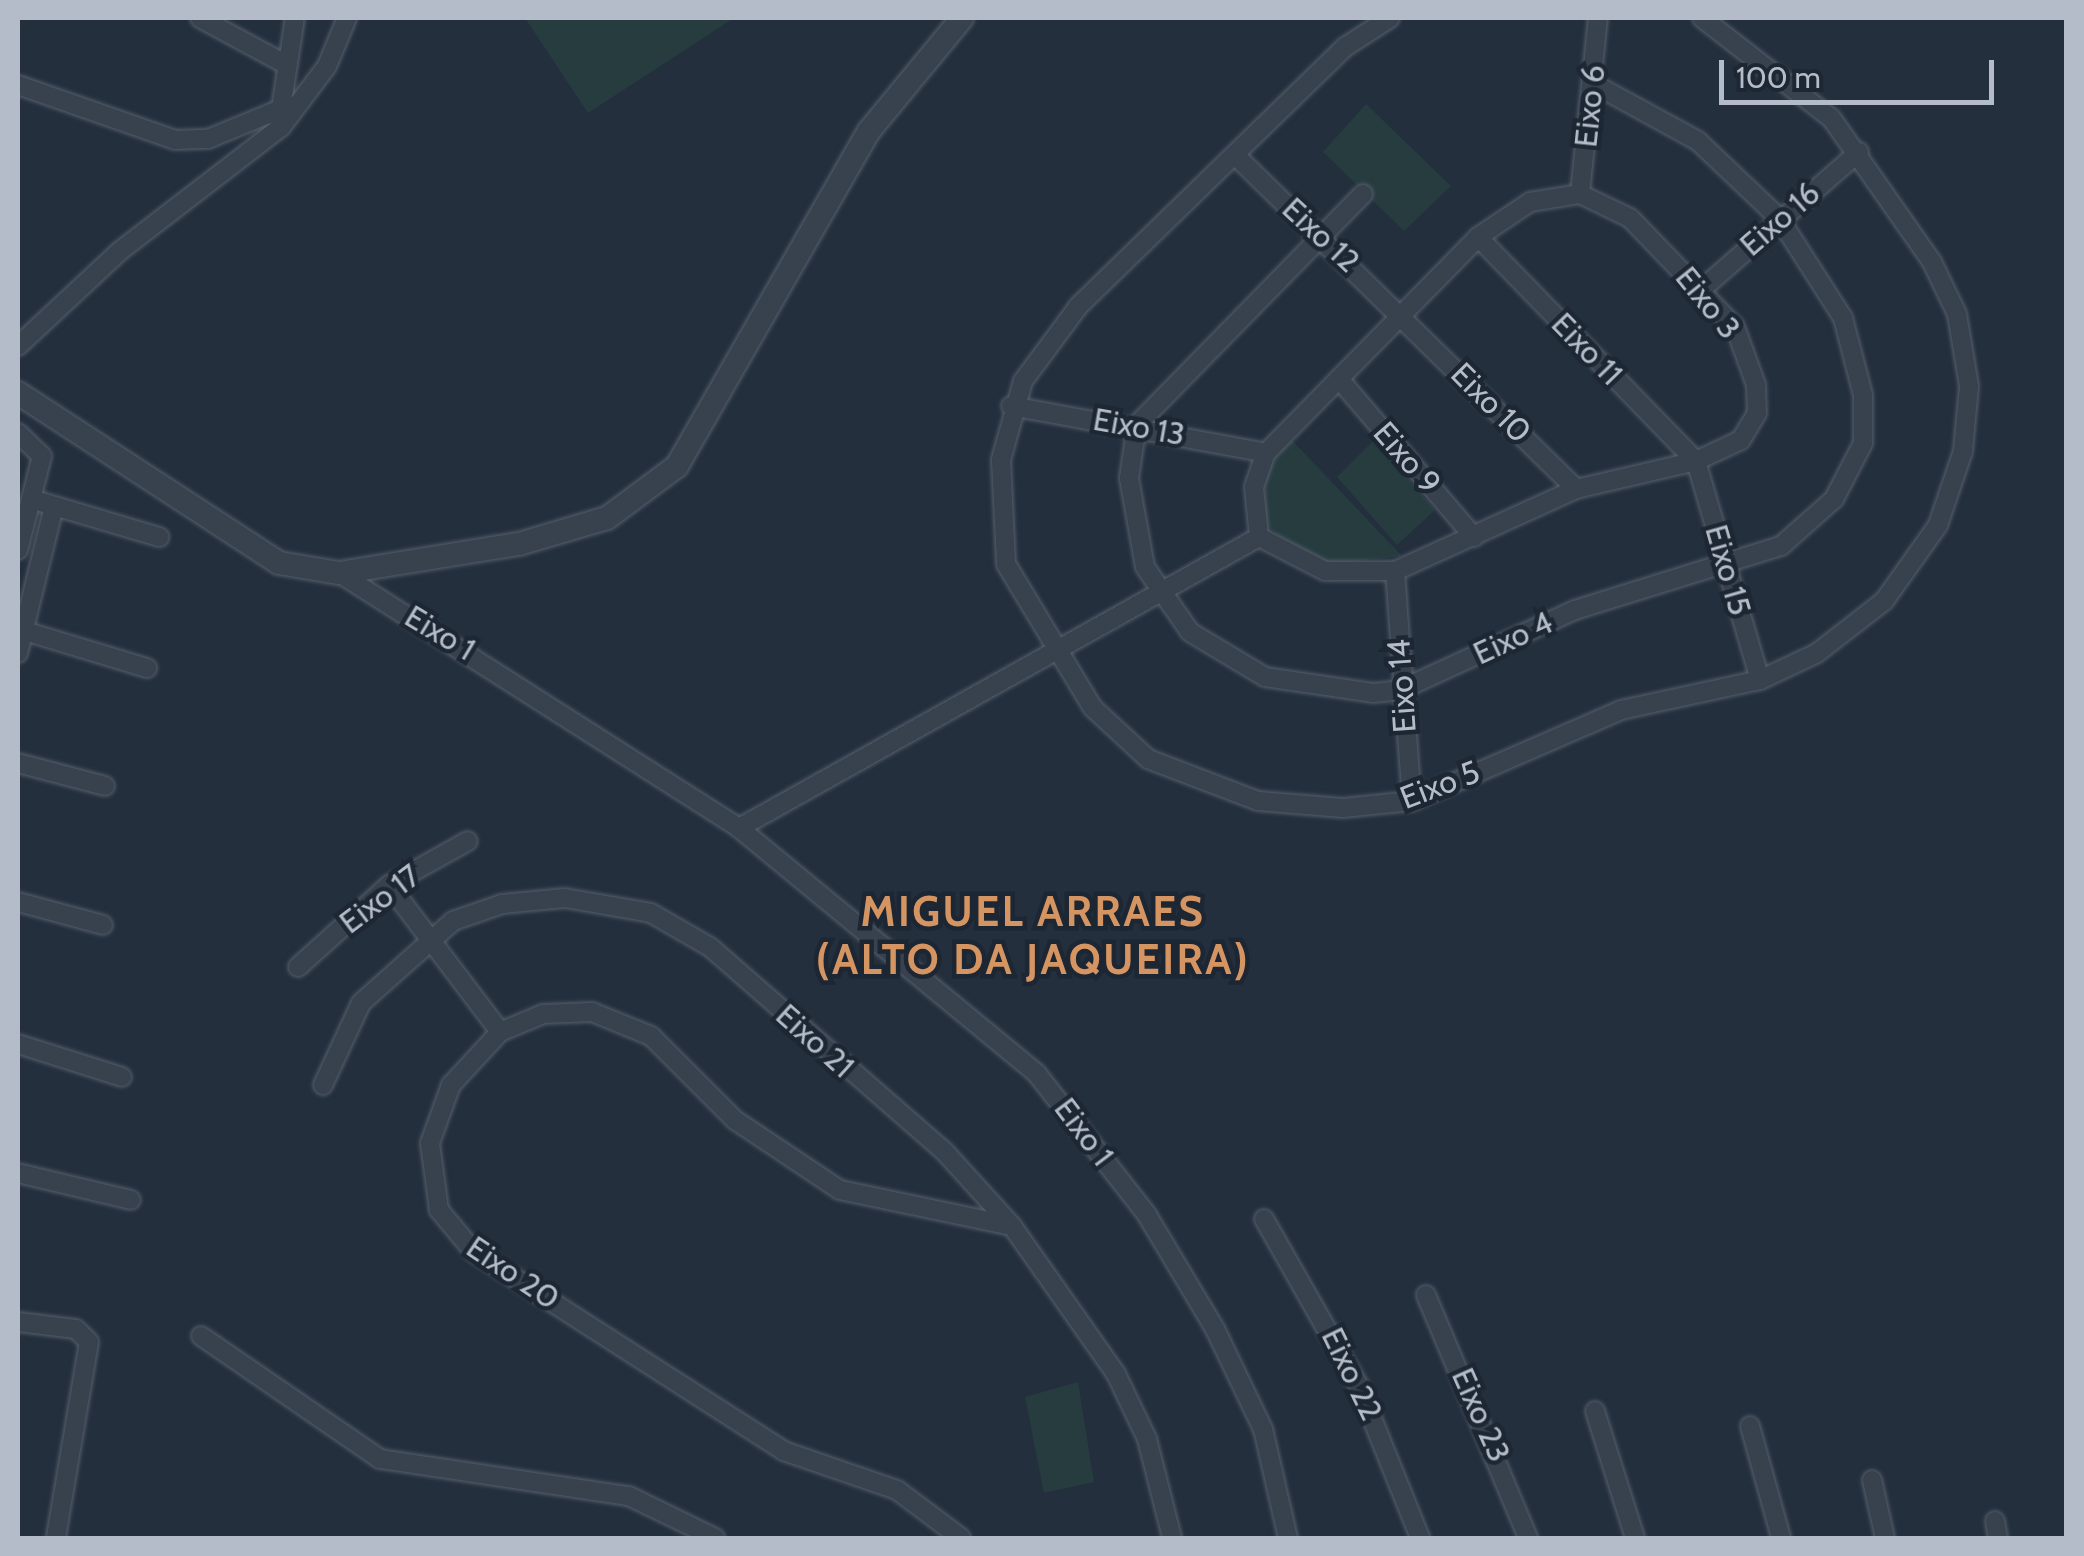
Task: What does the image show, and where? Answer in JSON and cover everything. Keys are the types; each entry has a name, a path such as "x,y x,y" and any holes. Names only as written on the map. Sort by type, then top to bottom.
{"street":[{"path":"200,18 287,65"},
{"path":"278,119 295,18"},
{"path":"18,346 144,231 278,119 326,66 347,18"},
{"path":"18,394 278,563 339,573 520,544 607,518 677,466 868,131 962,18"},
{"name":"Eixo 5","path":"1390,18 1345,47 1078,307 1011,406 1000,491 1006,564 1050,650 1124,740 1201,786 1302,806 1412,801 1621,710 1760,680 1817,652 1894,590 1938,525 1964,450 1969,386 1956,314 1909,221 1859,152 1764,58 1702,18"},
{"name":"Eixo 6","path":"1580,194 1598,18"},
{"name":"Eixo 4","path":"1137,425 1130,508 1154,590 1207,646 1265,678 1337,692 1400,690 1575,610 1728,569 1780,546 1819,515 1863,443 1863,395 1844,318 1779,218 1698,141 1594,84"},
{"path":"18,85 176,140 208,139 278,119"},
{"name":"Eixo 16","path":"1703,288 1859,152"},
{"name":"Eixo 12","path":"1235,155 1406,317"},
{"path":"1137,425 1363,194"},
{"path":"739,828 1154,590 1258,536 1254,487 1266,453 1406,317 1478,237 1530,202 1580,194"},
{"name":"Eixo 3","path":"1258,536 1325,572 1395,571 1576,490 1696,461 1741,440 1757,413 1735,327 1703,288 1630,218 1580,194"},
{"name":"Eixo 11","path":"1478,237 1696,461"},
{"name":"Eixo 10","path":"1406,317 1576,490"},
{"name":"Eixo 9","path":"1339,378 1474,536"},
{"name":"Eixo 13","path":"1011,406 1137,425 1266,453"},
{"path":"18,432 41,449 18,550"},
{"name":"Eixo 15","path":"1696,461 1760,680"},
{"path":"31,499 160,538"},
{"path":"18,653 54,506"},
{"name":"Eixo 14","path":"1395,571 1400,690 1412,801"},
{"name":"Eixo 1","path":"339,573 739,828 998,1038 1066,1104 1215,1329 1263,1429 1288,1538"},
{"path":"21,630 147,668"},
{"path":"18,763 105,786"},
{"name":"Eixo 17","path":"298,967 389,885 468,840"},
{"path":"389,885 432,934 500,1032"},
{"name":"Eixo 21","path":"323,1084 361,1003 432,934 472,912 530,900 651,912 710,947 944,1151 1012,1226 1116,1374 1147,1439 1172,1538"},
{"path":"18,902 103,925"},
{"name":"Eixo 20","path":"961,1538 897,1490 784,1450 450,1230 431,1185 430,1142 452,1085 500,1032 543,1014 626,1019 810,1174 874,1202 1012,1226"},
{"path":"18,1044 122,1076"},
{"path":"18,1173 131,1200"},
{"name":"Eixo 22","path":"1264,1219 1359,1386 1420,1538"},
{"name":"Eixo 23","path":"1426,1295 1528,1538"},
{"path":"18,1322 76,1329 89,1342 56,1538"},
{"path":"201,1336 380,1459 628,1496 715,1538"},
{"path":"1595,1411 1635,1538"},
{"path":"1750,1426 1781,1538"},
{"path":"1872,1480 1885,1538"}],"green space":[{"path":"525,18 734,18 588,113"},
{"path":"1366,104 1451,186 1404,231 1323,152"},
{"path":"1288,436 1402,556 1329,564 1290,549 1266,523 1264,476"},
{"path":"1374,440 1435,510 1397,545 1337,477"},
{"path":"1078,1382 1094,1482 1044,1493 1025,1397"}],"district":[{"name":"MIGUEL ARRAES (ALTO DA JAQUEIRA)","path":"1033,935"}]}
